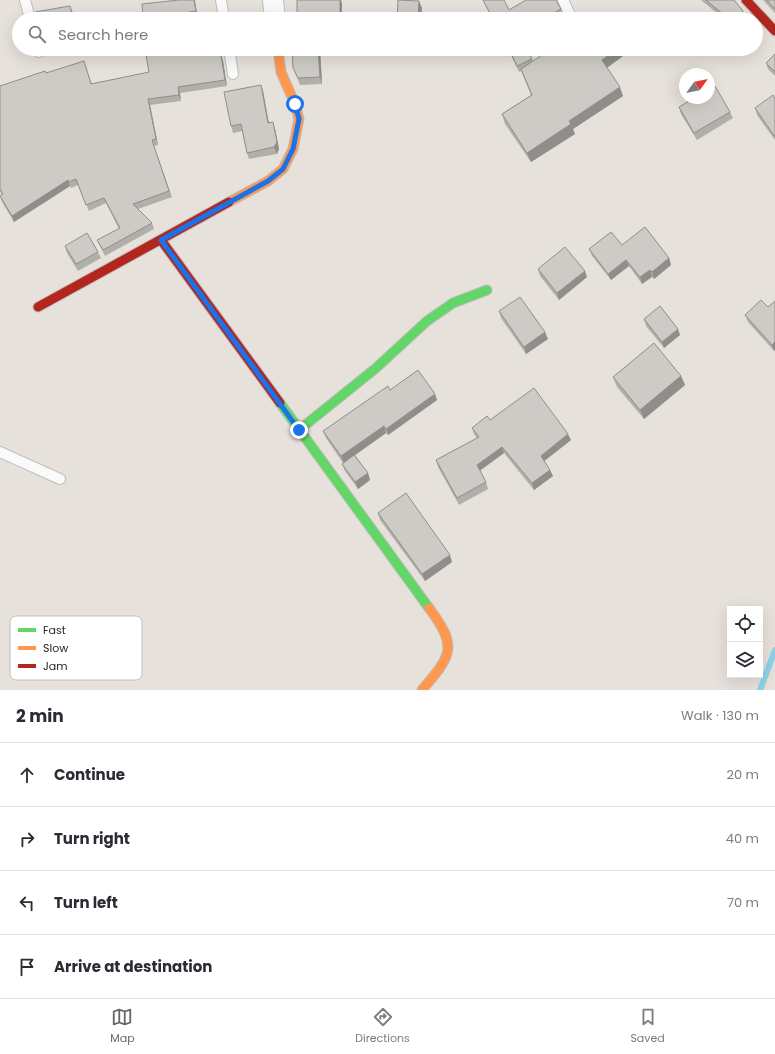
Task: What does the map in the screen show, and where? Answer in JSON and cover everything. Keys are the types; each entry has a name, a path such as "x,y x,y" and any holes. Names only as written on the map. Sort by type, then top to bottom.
{"street":[{"path":"273,0 274,12"},
{"path":"746,0 757,12"},
{"path":"763,18 775,31"},
{"path":"38,307 268,181 283,169 293,149 299,119 295,104 281,72 279,56"},
{"path":"161,240 442,624 448,636 450,652 446,660 422,690"},
{"path":"299,430 376,368 427,321 453,303 487,290"}],"lane":[{"path":"25,0 28,12"},
{"path":"221,0 223,12"},
{"path":"563,0 569,12"},
{"path":"230,56 233,74"},
{"path":"0,452 60,479"}],"building":[{"path":"194,0 196,11 143,12 142,4"},
{"path":"297,0 340,0 340,12 297,12"},
{"path":"398,0 419,1 418,12 397,12"},
{"path":"483,0 504,0 509,10 526,0 556,0 561,9 556,12 489,12"},
{"path":"706,0 734,0 743,11 742,12 721,12"},
{"path":"767,0 775,0 775,9"},
{"path":"70,6 71,12 35,12"},
{"path":"775,54 775,72 766,63"},
{"path":"146,56 221,56 225,80 178,87 179,95 148,99 156,139 152,140 169,191 133,204 152,223 103,250 97,240 120,228 104,198 86,205 76,179 69,182 68,180 12,216 0,196 3,194 0,189 0,86 45,71 46,73 84,61 91,84 149,72"},
{"path":"292,56 318,56 320,77 298,78 293,68"},
{"path":"512,56 530,56 532,59 517,66"},
{"path":"540,56 607,56 602,60 620,87 569,121 571,124 527,153 502,114 532,95 521,69"},
{"path":"261,85 268,123 273,122 277,142 274,147 247,153 241,124 231,126 224,92"},
{"path":"715,86 730,112 694,133 679,107 684,104 715,104"},
{"path":"773,95 775,99 775,137 755,108"},
{"path":"645,227 669,258 652,272 650,270 640,277 626,260 608,274 589,249 611,232 622,245"},
{"path":"87,233 98,252 76,264 65,246"},
{"path":"565,247 585,271 557,293 538,269"},
{"path":"520,297 545,332 524,347 499,311"},
{"path":"761,300 768,307 775,301 775,342 772,345 745,315"},
{"path":"660,306 678,329 662,342 644,319"},
{"path":"654,343 681,376 640,410 613,377"},
{"path":"418,370 435,394 386,429 384,426 341,456 323,431 388,386 390,390"},
{"path":"534,388 568,434 541,456 550,470 532,483 502,447 477,465 486,482 457,498 436,460 479,437 472,428 487,416 490,420"},
{"path":"354,455 368,473 355,482 342,464"},
{"path":"406,493 450,555 422,574 378,513"}],"waterway":[{"path":"760,690 775,650"}],"traffic: fast":[{"path":"299,430 376,368 427,321 453,303 487,290"},
{"path":"280,403 429,608"}],"traffic: slow":[{"path":"229,202 268,181 283,169 293,149 299,119 295,104 281,72 279,56"},
{"path":"422,690 440,668 448,650 444,632 429,608"}],"traffic: jam":[{"path":"746,0 757,12"},
{"path":"763,18 775,31"},
{"path":"38,307 229,202"},
{"path":"161,240 280,403"}],"route":[{"path":"295,104 299,119 293,149 283,169 268,181 161,240 299,430"}]}
